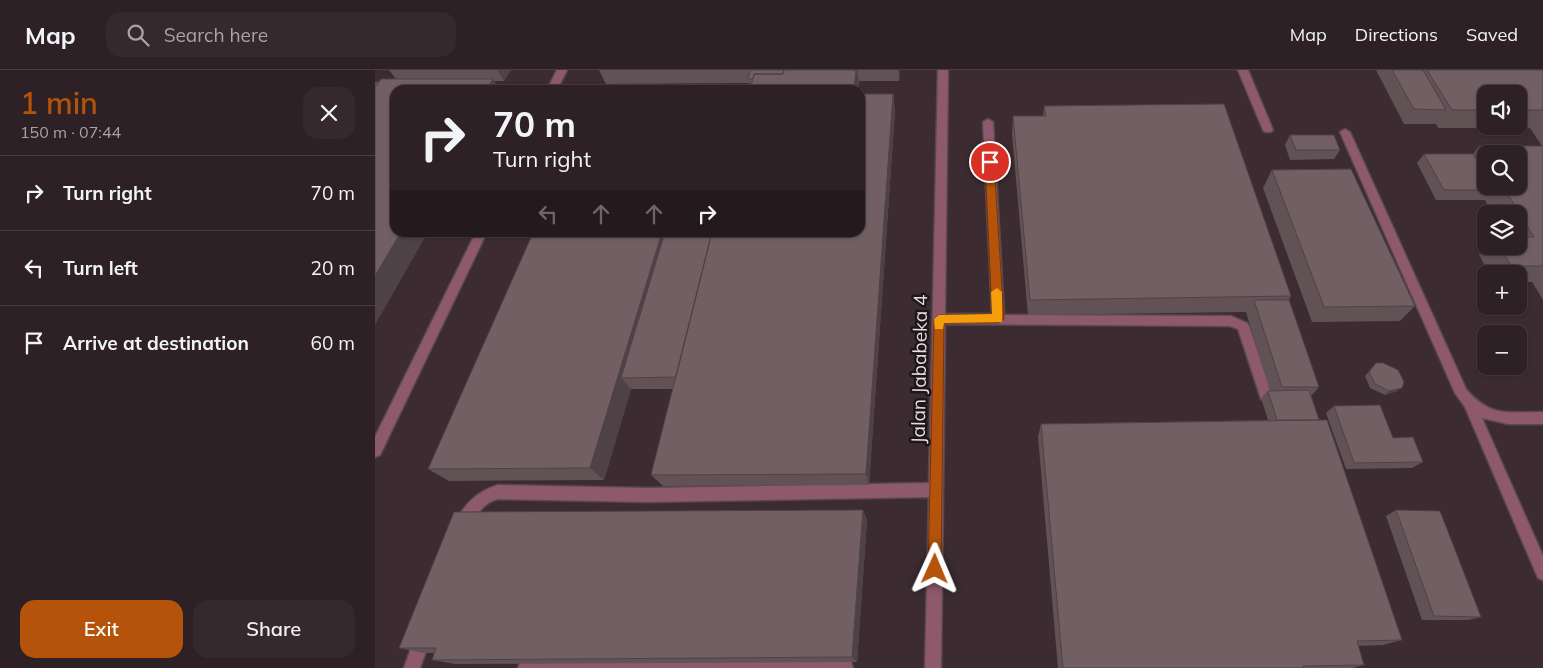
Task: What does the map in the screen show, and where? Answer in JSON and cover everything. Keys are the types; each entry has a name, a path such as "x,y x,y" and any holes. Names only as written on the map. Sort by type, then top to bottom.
{"street":[{"path":"555,85 562,70"},
{"name":"Jalan Jababeka 4","path":"933,668 943,70"},
{"path":"1243,70 1268,130"},
{"path":"987,122 998,319"},
{"path":"1345,132 1461,393 1471,408 1543,573"},
{"path":"375,451 481,237"},
{"path":"939,319 1231,321 1243,326 1266,395"},
{"path":"1471,408 1493,417 1543,418"},
{"path":"456,542 462,524 472,506 486,495 498,492 648,495 936,490"},
{"path":"412,668 428,623"},
{"path":"526,668 839,664 845,668"}],"building":[{"path":"750,70 784,70 783,74 754,74 753,79 748,79"},
{"path":"784,70 856,70 854,85 751,85 754,74 783,74"},
{"path":"1392,70 1423,70 1446,110 1414,109"},
{"path":"1427,70 1543,70 1543,110 1527,110 1527,85 1477,85 1477,110 1452,110"},
{"path":"381,79 493,79 489,85 390,85 390,237 398,237 375,276 375,87"},
{"path":"865,94 893,94 866,474 651,475 711,237 865,237"},
{"path":"1224,104 1291,296 1030,300 1013,116 1046,116 1044,106"},
{"path":"1290,135 1334,135 1340,150 1296,150"},
{"path":"1527,146 1543,146 1543,266 1510,265 1505,255 1527,255 1527,237 1534,237 1527,225 1527,205 1515,205 1508,195 1527,195"},
{"path":"1424,154 1473,154 1477,161 1477,190 1444,190"},
{"path":"1351,169 1415,306 1324,307 1272,170"},
{"path":"531,237 660,237 590,468 428,469"},
{"path":"663,237 711,237 676,377 621,378"},
{"path":"1254,300 1289,300 1319,387 1282,387"},
{"path":"1376,363 1383,363 1398,370 1404,382 1402,388 1389,391 1375,384 1369,372"},
{"path":"1309,390 1319,420 1277,420 1268,391"},
{"path":"1380,405 1393,438 1413,437 1423,462 1354,463 1334,406"},
{"path":"1327,420 1402,640 1357,641 1364,665 1303,666 1304,668 1063,668 1041,424"},
{"path":"863,510 852,657 432,660 436,648 399,648 454,512"},
{"path":"1396,510 1440,511 1481,617 1434,616"}],"slow traffic":[{"path":"939,326 939,319 998,319 997,292"}],"route":[{"path":"935,569 939,319 998,319 990,162"}]}
